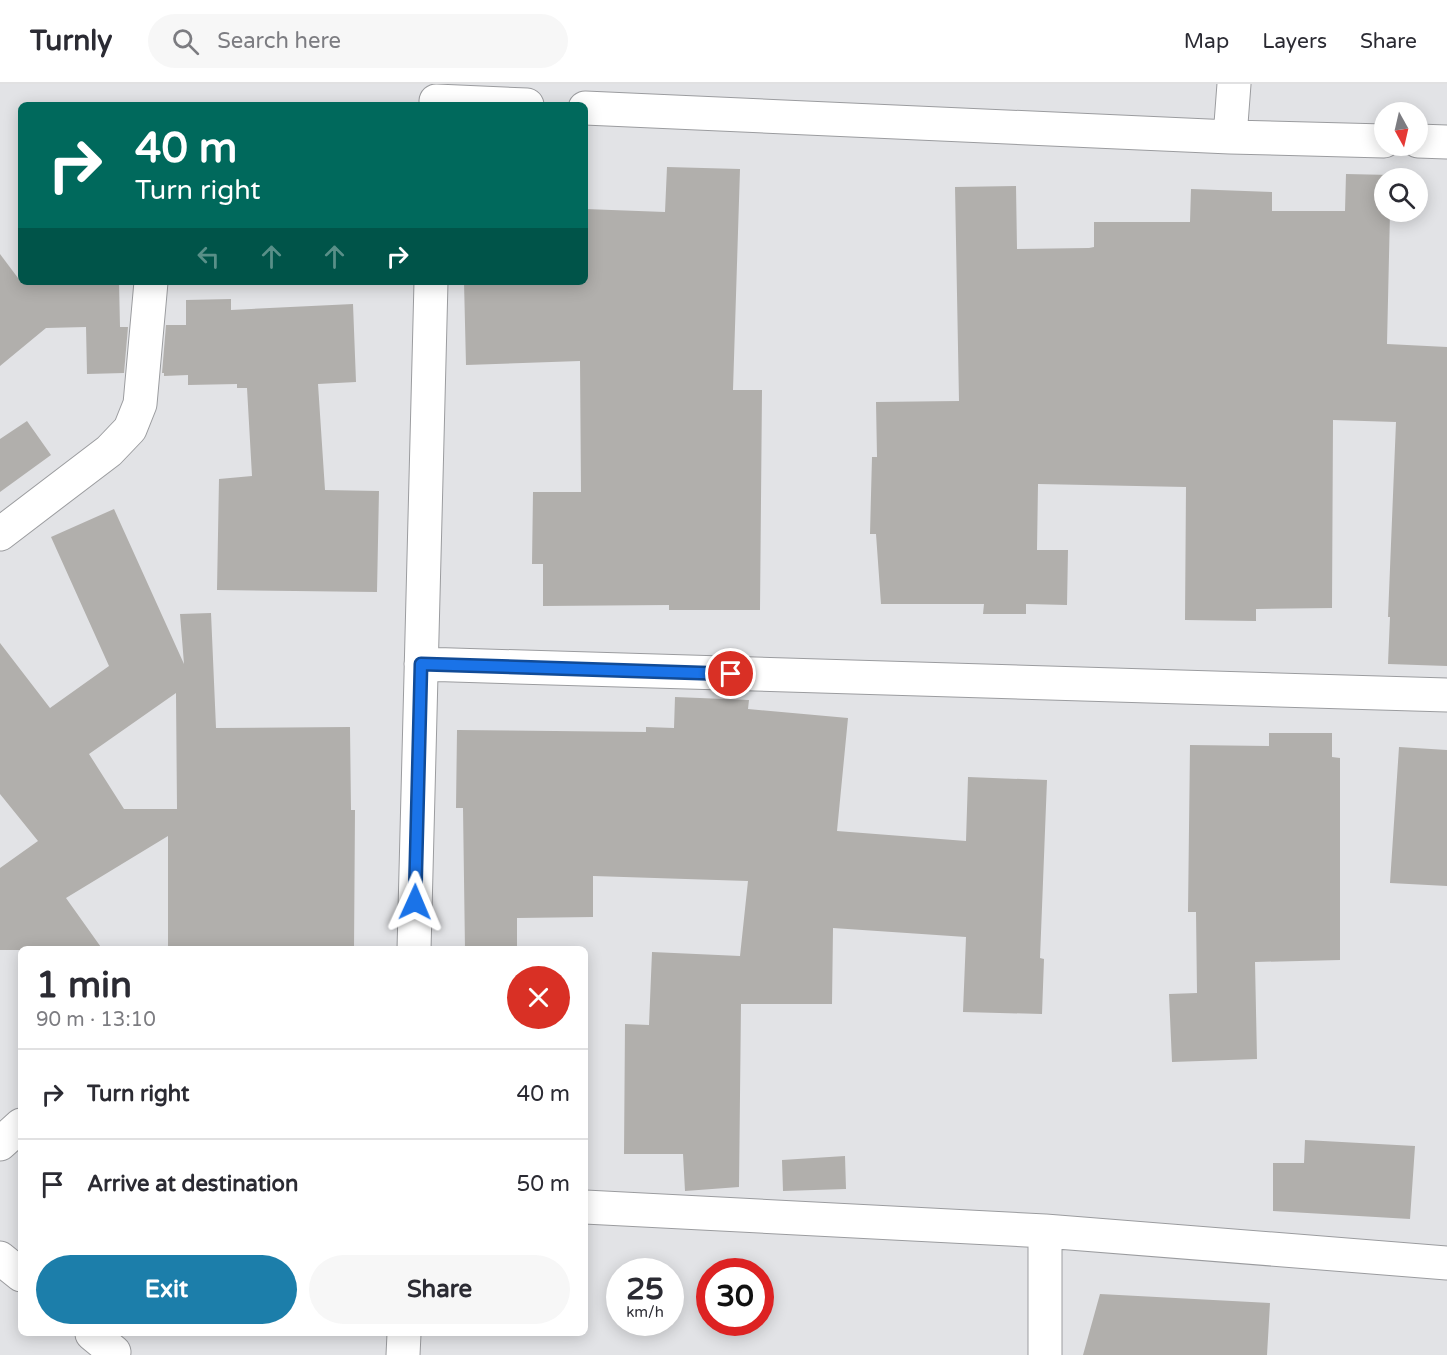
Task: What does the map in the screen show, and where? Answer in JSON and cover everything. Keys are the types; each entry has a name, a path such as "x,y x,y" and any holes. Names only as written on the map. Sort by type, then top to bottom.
{"street":[{"path":"1230,137 1234,84"},
{"path":"436,97 493,102"},
{"path":"588,108 1230,137 1374,141"},
{"path":"1428,141 1447,142"},
{"path":"0,534 110,451 130,429 140,404 151,285"},
{"path":"414,946 431,285"},
{"path":"421,664 1447,695"},
{"path":"0,1144 18,1128"},
{"path":"588,1207 1045,1231 1447,1263"},
{"path":"1045,1231 1045,1355"},
{"path":"0,1258 18,1273"},
{"path":"403,1355 404,1336"}],"building":[{"path":"667,167 740,169 733,390 762,390 760,610 669,610 669,605 543,606 543,564 532,564 533,492 581,492 580,361 466,365 464,285 588,285 588,209 665,212"},
{"path":"1346,174 1374,175 1374,222 1390,222 1387,344 1447,347 1447,666 1388,664 1396,422 1333,420 1332,608 1256,609 1256,621 1185,620 1186,487 1038,484 1037,550 1068,550 1067,605 1026,604 1026,614 983,614 984,604 881,604 876,534 870,534 872,457 877,457 876,402 959,401 955,187 1016,186 1017,249 1094,247 1094,222 1190,222 1191,189 1272,192 1272,211 1345,211"},
{"path":"0,254 18,278 18,285 119,285 120,327 128,327 124,373 87,374 86,327 46,328 0,366"},
{"path":"231,299 231,310 353,304 356,382 318,384 325,490 379,491 377,592 217,590 219,479 252,476 247,388 237,388 237,384 188,385 188,375 164,376 162,373 166,325 186,325 186,300"},
{"path":"27,421 51,455 0,492 0,439"},
{"path":"114,509 184,664 180,614 211,613 216,728 350,727 351,810 355,810 354,946 168,946 168,836 66,898 100,946 18,946 18,950 0,950 0,868 38,841 0,794 0,643 50,708 109,666 51,537","holes":["176,693 177,809 124,809 89,754"]},
{"path":"675,697 749,700 748,709 848,718 837,831 966,841 968,777 1047,780 1040,958 1044,959 1042,1014 963,1012 966,937 833,928 832,1004 741,1004 739,1187 685,1191 683,1154 624,1154 625,1024 649,1025 652,952 740,956 748,881 593,876 593,917 517,918 517,946 465,946 463,808 456,808 457,730 646,732 646,727 674,728"},
{"path":"1269,733 1332,733 1332,757 1340,758 1340,960 1255,962 1257,1059 1172,1062 1169,994 1197,993 1196,912 1188,912 1190,745 1269,746"},
{"path":"1399,747 1447,750 1447,886 1390,883"},
{"path":"1305,1140 1415,1146 1410,1219 1273,1211 1273,1163 1304,1163"},
{"path":"845,1156 846,1189 783,1191 782,1160"},
{"path":"1100,1294 1270,1303 1267,1355 1083,1355"}],"route":[{"path":"415,902 421,664 731,674"}]}
